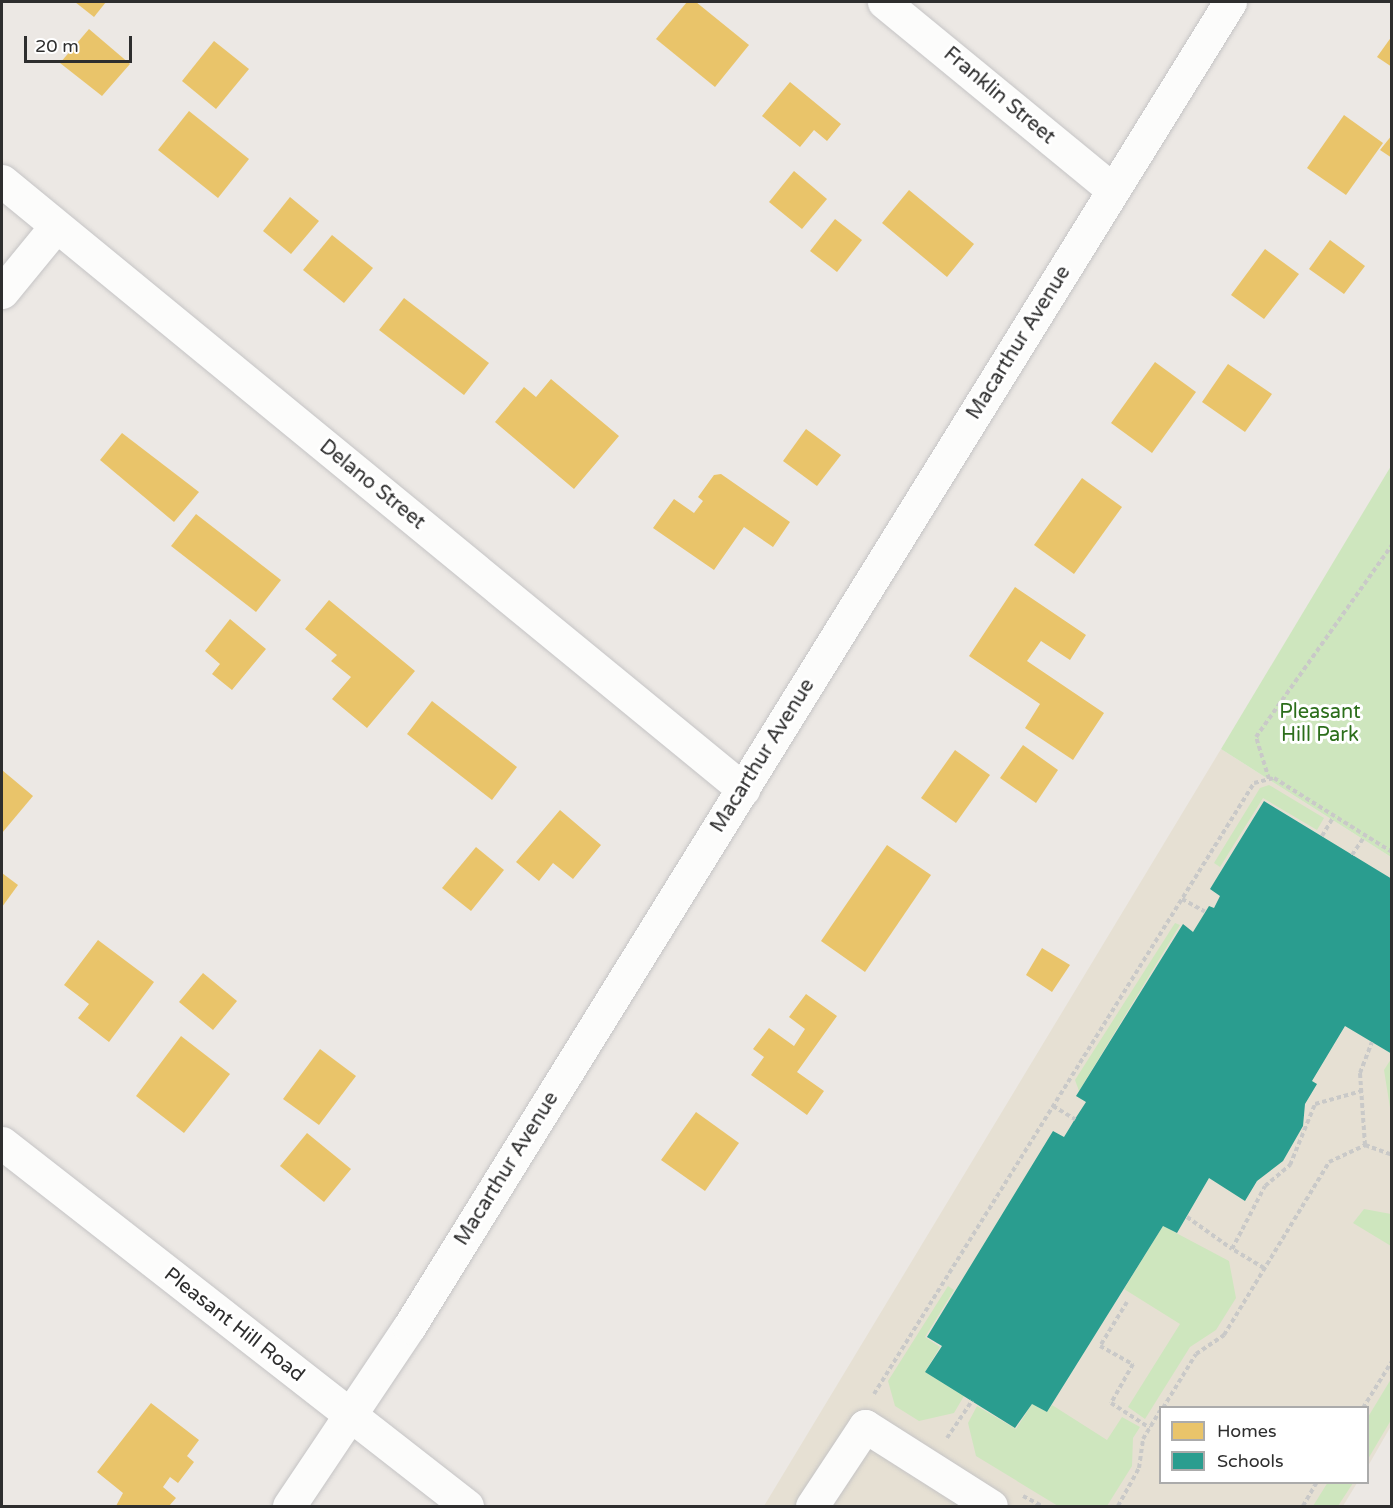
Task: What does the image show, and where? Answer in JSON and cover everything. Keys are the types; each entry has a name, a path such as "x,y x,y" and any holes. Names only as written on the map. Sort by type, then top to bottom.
{"street":[{"name":"Franklin Street","path":"884,2 1113,190"},
{"name":"Macarthur Avenue","path":"289,1506 316,1473 348,1413 409,1327 1230,2"},
{"name":"Delano Street","path":"2,181 743,789"},
{"path":"3,288 56,226"},
{"name":"Pleasant Hill Road","path":"2,1143 467,1506"},
{"path":"812,1506 866,1426 991,1506"}],"path":[{"path":"1392,545 1256,737 1269,779 1392,852"},
{"path":"869,1402 1254,783 1269,779"},
{"path":"1322,836 1334,816"},
{"path":"1352,855 1365,836"},
{"path":"1182,898 1205,912"},
{"path":"1365,1145 1360,1073 1372,1042"},
{"path":"1232,1249 1265,1186 1290,1165 1315,1104 1362,1091"},
{"path":"1053,1106 1075,1119"},
{"path":"1164,1406 1196,1354 1224,1335 1329,1162 1365,1145 1392,1155"},
{"path":"1187,1217 1232,1249 1264,1268"},
{"path":"1127,1302 1100,1346 1133,1365 1111,1403 1150,1428"},
{"path":"1364,1406 1392,1361"},
{"path":"942,1446 972,1401"},
{"path":"1118,1506 1139,1468 1150,1428 1159,1414"},
{"path":"1303,1506 1316,1484"}],"shaded area":[{"path":"1221,749 1391,857 1391,1426 1369,1464 1369,1406 1159,1406 1159,1484 1356,1484 1343,1506 764,1506"}],"green space":[{"name":"Pleasant Hill Park","path":"1391,466 1391,857 1221,749"},
{"path":"1269,785 1324,818 1317,830 1263,798 1220,867 1214,863 1260,788"},
{"path":"1175,923 1180,925 1079,1091 1075,1080"},
{"path":"1391,1059 1391,1114 1384,1070"},
{"path":"1364,1209 1391,1214 1391,1246 1353,1223"},
{"path":"1163,1226 1229,1261 1236,1298 1216,1330 1190,1347 1145,1419 1128,1407 1180,1324 1124,1289"},
{"path":"948,1286 954,1290 925,1337 940,1347 925,1372 964,1396 954,1413 919,1421 895,1406 888,1381"},
{"path":"1391,1379 1391,1420 1369,1457 1369,1415"},
{"path":"1032,1404 1047,1412 1052,1405 1107,1440 1122,1417 1140,1427 1133,1438 1132,1466 1107,1506 1058,1506 976,1456 968,1423 977,1406 1016,1429"},
{"path":"1327,1484 1352,1484 1338,1506 1313,1506"}],"building: Homes":[{"path":"75,2 106,2 94,17"},
{"path":"687,2 696,2 749,45 715,87 656,39"},
{"path":"89,29 130,64 102,96 60,63"},
{"path":"1392,36 1392,67 1377,57"},
{"path":"214,41 249,69 216,109 182,81"},
{"path":"790,82 841,124 827,141 814,130 800,147 762,116"},
{"path":"189,111 249,159 218,198 158,150"},
{"path":"1344,115 1383,143 1346,195 1307,168"},
{"path":"1392,135 1392,158 1380,150"},
{"path":"794,171 827,199 802,229 769,202"},
{"path":"909,190 974,244 947,277 882,223"},
{"path":"290,197 319,221 291,254 263,231"},
{"path":"835,219 862,240 837,272 810,251"},
{"path":"332,235 373,268 344,303 303,270"},
{"path":"1330,240 1365,266 1344,294 1309,269"},
{"path":"1265,249 1299,274 1264,319 1231,295"},
{"path":"404,298 489,363 464,395 379,330"},
{"path":"1155,362 1196,392 1152,453 1111,423"},
{"path":"1228,364 1272,394 1245,432 1202,402"},
{"path":"551,379 619,436 574,489 495,422 524,387 536,397"},
{"path":"806,429 841,455 817,486 783,461"},
{"path":"122,433 199,492 174,522 100,460"},
{"path":"721,474 790,522 773,547 744,527 714,570 653,528 674,499 694,513 703,501 698,497 714,475"},
{"path":"1082,478 1122,507 1074,574 1034,545"},
{"path":"196,514 281,580 256,612 171,546"},
{"path":"1015,587 1086,635 1070,660 1041,641 1027,661 1104,713 1073,760 1025,728 1040,704 969,656"},
{"path":"329,600 415,671 367,728 332,699 351,677 331,661 337,655 305,629"},
{"path":"230,619 266,649 232,690 212,674 220,664 205,651"},
{"path":"432,701 517,767 492,800 407,734"},
{"path":"1023,745 1058,770 1036,803 1000,778"},
{"path":"955,750 990,775 956,823 921,798"},
{"path":"2,770 33,796 2,833"},
{"path":"560,810 601,845 573,879 553,863 539,881 516,862"},
{"path":"887,845 931,875 865,972 821,941"},
{"path":"476,847 504,870 471,911 442,888"},
{"path":"2,873 18,885 2,907"},
{"path":"98,940 154,982 109,1042 78,1018 89,1004 64,985"},
{"path":"1042,948 1070,965 1052,992 1026,975"},
{"path":"203,973 237,1001 213,1030 179,1002"},
{"path":"806,994 837,1016 797,1072 824,1091 807,1115 751,1075 764,1057 753,1049 769,1028 794,1046 805,1029 789,1017"},
{"path":"181,1036 230,1074 184,1133 136,1096"},
{"path":"320,1049 356,1076 319,1125 283,1099"},
{"path":"696,1112 739,1143 705,1191 661,1160"},
{"path":"307,1133 351,1169 324,1202 280,1166"},
{"path":"151,1403 199,1440 187,1456 194,1462 178,1483 170,1477 163,1487 176,1498 169,1506 116,1506 123,1493 97,1472"}],"building: Schools":[{"path":"1264,801 1392,879 1392,1054 1345,1026 1312,1081 1317,1084 1305,1104 1303,1126 1283,1161 1257,1181 1245,1201 1209,1178 1177,1233 1163,1226 1047,1412 1032,1404 1015,1428 925,1372 942,1346 927,1337 1053,1131 1064,1137 1086,1102 1076,1096 1183,924 1193,932 1209,906 1214,908 1220,896 1210,889"}]}
